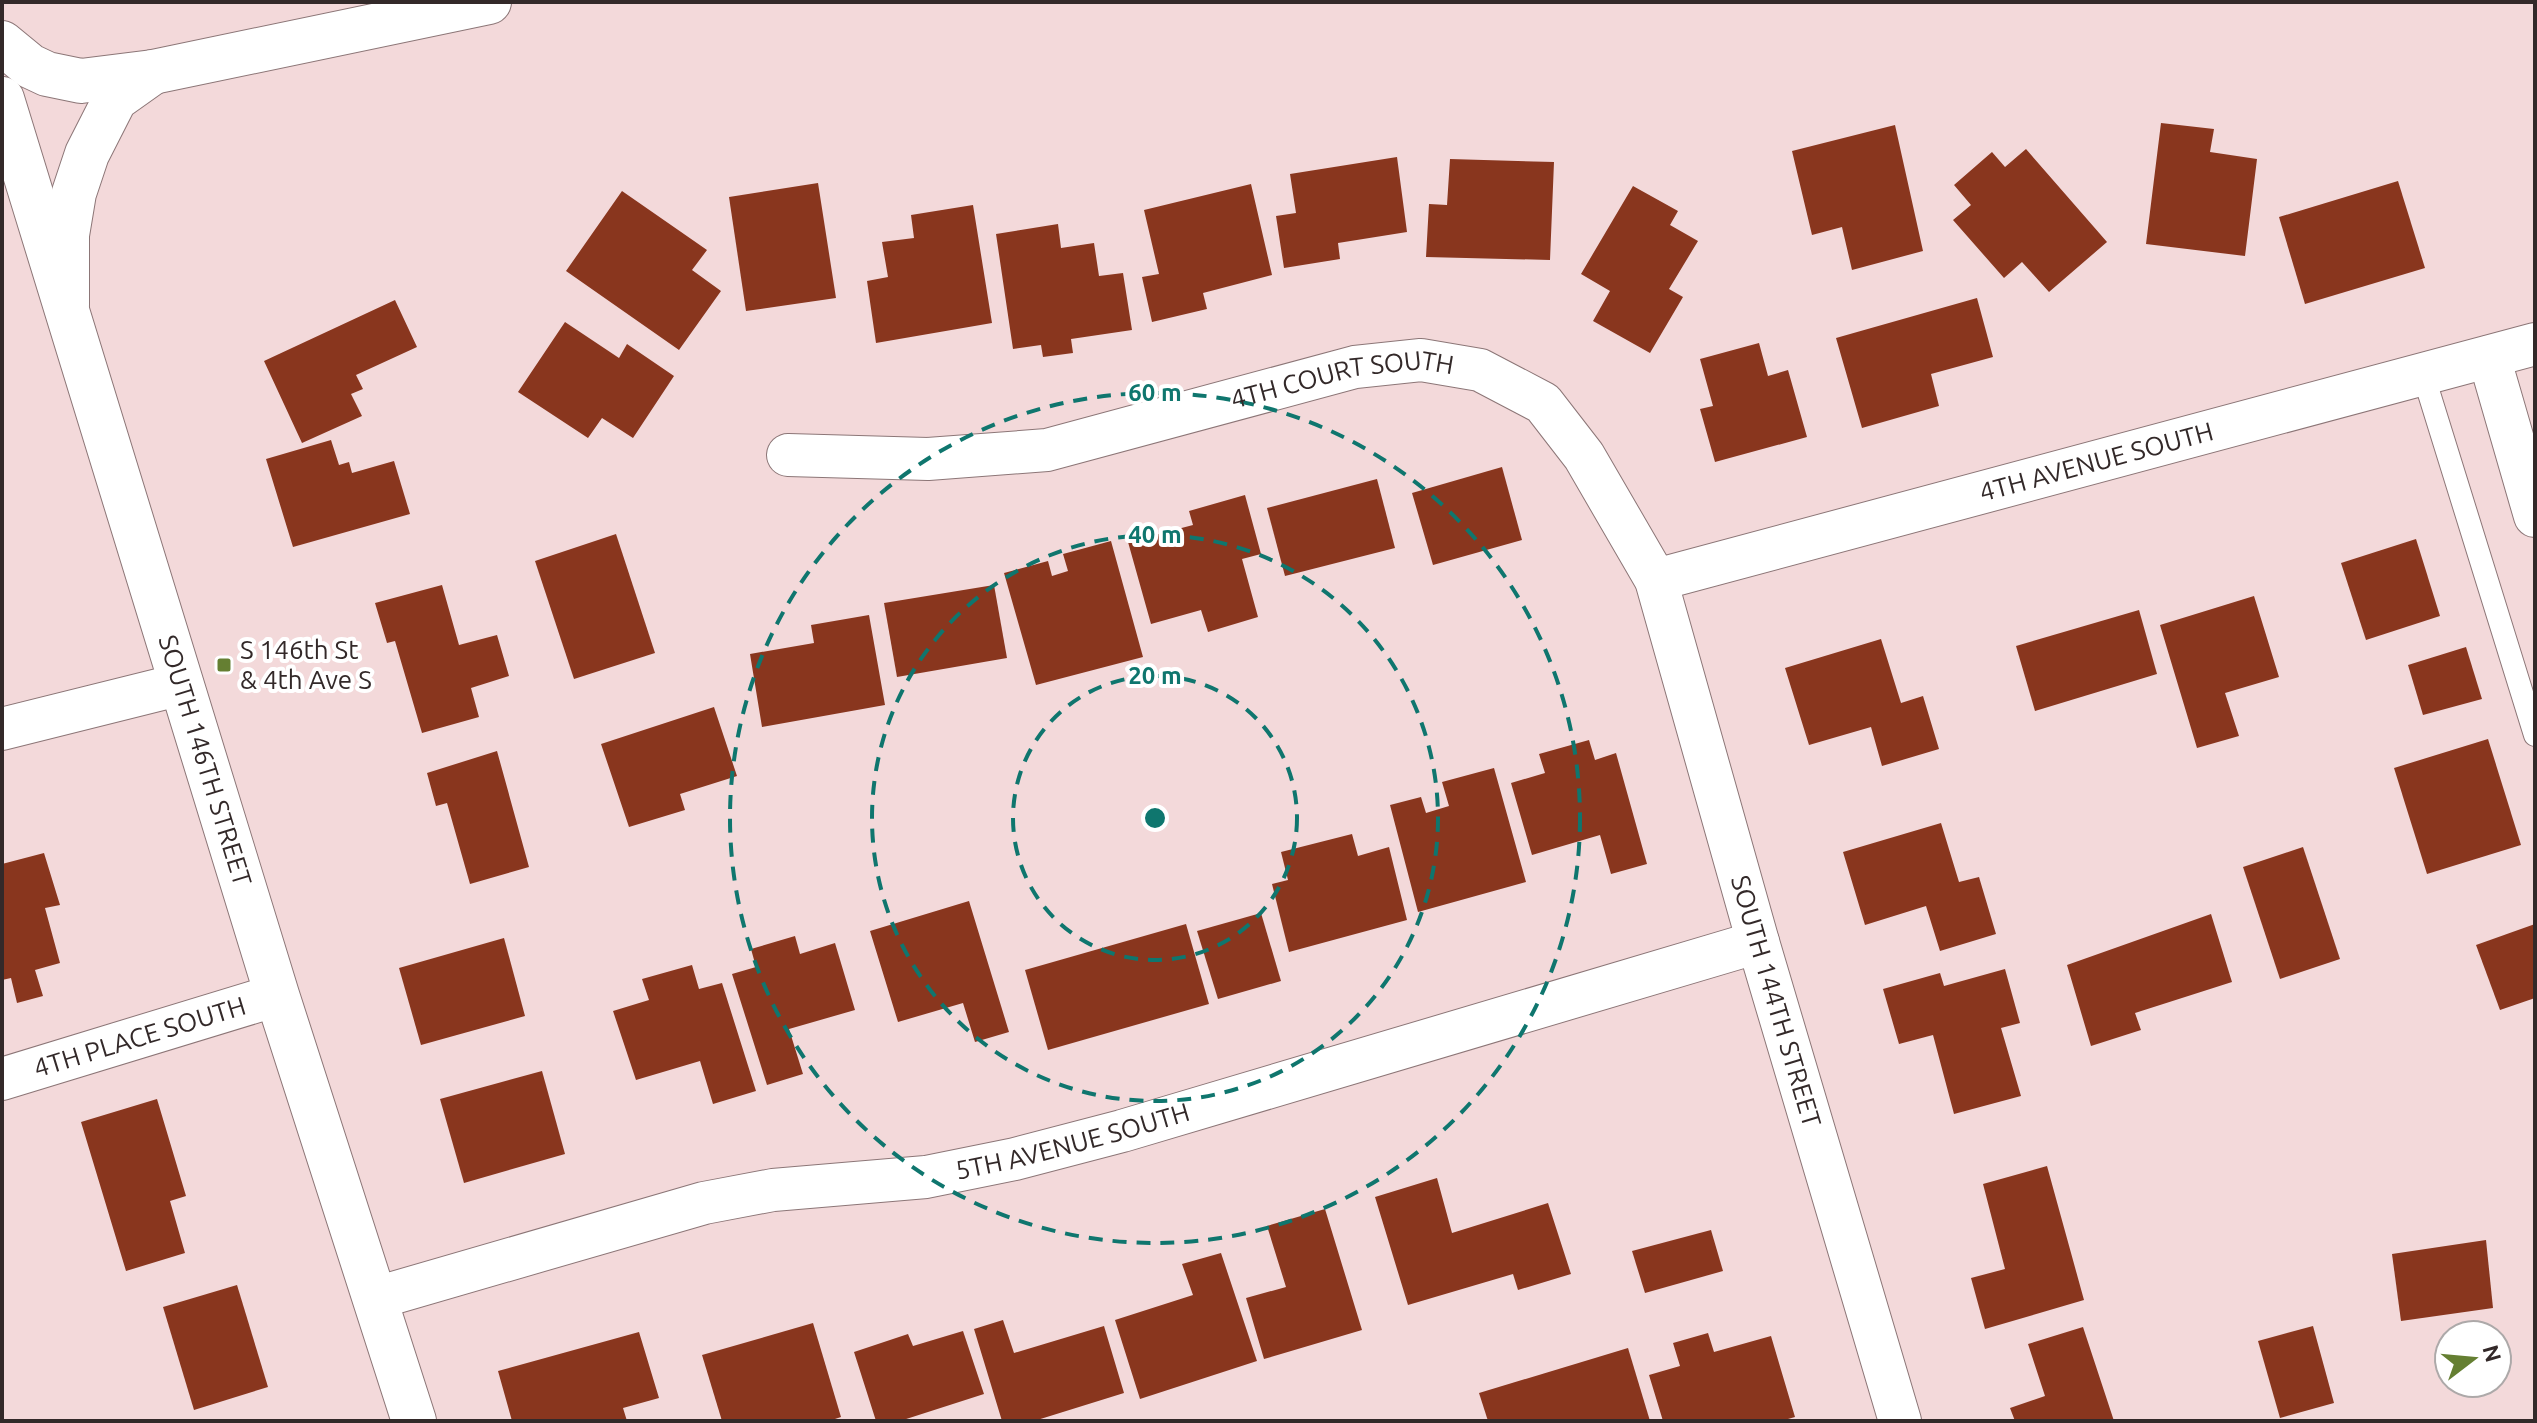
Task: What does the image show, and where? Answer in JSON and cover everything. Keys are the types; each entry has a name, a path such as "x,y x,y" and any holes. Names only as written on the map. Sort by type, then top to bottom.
{"main road":[{"path":"2,43 30,66 47,74 81,81 153,72 489,2"},
{"path":"67,305 67,235 74,193 87,154 115,99 153,72"},
{"name":"SOUTH 146TH STREET","path":"2,99 277,995 414,1421"}],"street":[{"name":"4TH AVENUE SOUTH","path":"1656,580 2535,344"},
{"path":"2489,357 2535,516"},
{"name":"4TH COURT SOUTH","path":"788,455 928,459 1047,450 1355,367 1421,360 1480,370 1543,403 1584,456 1656,580"},
{"name":"SOUTH 144TH STREET","path":"1656,580 1758,942 1900,1421"},
{"path":"2,729 182,684"},
{"name":"5TH AVENUE SOUTH","path":"376,1298 704,1203 773,1190 926,1177 1015,1159 1122,1131 1758,942"},
{"name":"4TH PLACE SOUTH","path":"2,1079 277,995"}],"lane":[{"path":"2423,374 2535,735"}],"building":[{"path":"2161,123 2214,129 2210,152 2257,159 2245,256 2146,244"},
{"path":"1895,125 1923,251 1852,270 1842,227 1812,235 1792,151"},
{"path":"2026,149 2107,242 2049,292 2022,262 2004,278 1953,220 1971,205 1954,185 1992,152 2005,167"},
{"path":"1397,157 1407,232 1338,243 1340,259 1284,268 1276,216 1296,213 1290,174"},
{"path":"1450,159 1554,162 1550,260 1426,257 1429,204 1447,205"},
{"path":"2398,181 2425,268 2305,304 2279,217"},
{"path":"818,183 836,298 746,311 729,197"},
{"path":"1251,184 1272,275 1203,293 1207,309 1152,322 1142,277 1159,274 1144,210"},
{"path":"1633,186 1678,211 1670,225 1698,241 1669,289 1683,297 1650,353 1593,321 1610,291 1581,274"},
{"path":"622,191 707,250 692,270 721,291 679,350 566,271"},
{"path":"973,205 992,323 876,343 867,281 888,277 882,242 914,238 911,215"},
{"path":"1058,224 1061,248 1094,243 1099,276 1123,273 1132,330 1071,339 1073,353 1043,357 1041,345 1013,349 996,234"},
{"path":"1977,298 1993,357 1931,374 1939,406 1862,428 1836,338"},
{"path":"395,300 417,347 356,375 363,389 351,394 362,416 302,443 264,361"},
{"path":"565,322 619,358 627,344 674,376 633,438 602,418 588,438 518,392"},
{"path":"1759,343 1768,376 1788,370 1807,437 1715,462 1700,409 1713,406 1700,359"},
{"path":"331,440 339,465 349,462 352,473 394,461 410,514 293,547 266,459"},
{"path":"1502,467 1522,540 1433,565 1412,493"},
{"path":"1377,479 1395,548 1285,576 1267,508"},
{"path":"1245,495 1261,554 1242,559 1258,617 1208,632 1201,610 1151,624 1128,542 1193,525 1189,511"},
{"path":"616,534 655,653 574,679 535,561"},
{"path":"2416,539 2440,616 2366,640 2341,563"},
{"path":"1111,541 1143,657 1036,685 1004,573 1048,561 1052,576 1068,571 1063,554"},
{"path":"442,585 459,645 497,635 509,676 471,688 479,717 422,733 395,641 387,643 375,603"},
{"path":"994,585 1007,658 897,677 884,603"},
{"path":"2254,596 2279,677 2225,693 2239,736 2197,748 2160,625"},
{"path":"2139,610 2157,674 2035,711 2016,646"},
{"path":"869,615 885,705 762,727 750,654 814,643 811,625"},
{"path":"1881,639 1901,703 1923,696 1939,749 1882,766 1871,727 1809,745 1785,668"},
{"path":"2466,647 2482,699 2423,715 2408,665"},
{"path":"714,707 737,776 680,794 685,810 629,827 601,744"},
{"path":"2488,739 2521,845 2427,874 2394,768"},
{"path":"1589,740 1595,760 1616,753 1647,864 1611,874 1600,835 1532,855 1511,783 1545,773 1539,754"},
{"path":"497,751 529,867 470,884 447,803 436,806 427,773"},
{"path":"1494,768 1526,882 1418,912 1390,805 1421,797 1426,813 1449,806 1442,782"},
{"path":"1941,823 1959,882 1979,877 1996,934 1940,951 1926,906 1865,925 1843,852"},
{"path":"1352,834 1358,856 1389,847 1407,920 1289,952 1272,884 1288,880 1281,852"},
{"path":"2303,847 2340,959 2280,979 2243,867"},
{"path":"44,853 60,905 45,908 60,963 35,970 43,996 17,1003 11,978 2,980 2,864"},
{"path":"969,901 1009,1032 975,1042 963,1003 898,1022 870,931"},
{"path":"1261,913 1281,981 1218,999 1197,931"},
{"path":"2211,914 2232,982 2135,1013 2141,1030 2091,1046 2067,965"},
{"path":"1186,924 1209,1004 1048,1050 1025,970"},
{"path":"2535,924 2535,998 2500,1010 2476,945"},
{"path":"795,936 800,954 835,943 855,1010 789,1029 803,1074 767,1085 732,974 756,967 751,949"},
{"path":"504,938 525,1016 421,1045 399,968"},
{"path":"692,965 699,989 722,983 756,1091 713,1104 700,1061 636,1080 613,1011 649,1000 642,979"},
{"path":"2005,969 2020,1023 2001,1028 2021,1096 1954,1114 1933,1035 1899,1044 1883,989 1940,973 1944,986"},
{"path":"542,1071 565,1154 464,1183 440,1099"},
{"path":"157,1099 186,1196 170,1201 185,1253 126,1271 81,1122"},
{"path":"2047,1166 2084,1300 1985,1329 1971,1278 2005,1269 1983,1184"},
{"path":"1437,1178 1452,1233 1548,1203 1571,1274 1518,1290 1513,1274 1408,1305 1375,1197"},
{"path":"1325,1209 1362,1330 1264,1359 1246,1298 1286,1287 1267,1226"},
{"path":"1711,1230 1723,1271 1645,1293 1632,1251"},
{"path":"2486,1240 2493,1308 2401,1321 2392,1254"},
{"path":"1221,1253 1257,1361 1140,1399 1115,1320 1193,1295 1182,1264"},
{"path":"237,1285 268,1387 194,1410 163,1307"},
{"path":"1003,1320 1014,1353 1104,1326 1124,1393 1034,1421 1002,1421 974,1329"},
{"path":"813,1323 841,1417 829,1421 722,1421 702,1355"},
{"path":"2313,1326 2334,1403 2280,1418 2258,1341"},
{"path":"2083,1327 2114,1421 2015,1421 2010,1408 2045,1396 2028,1344"},
{"path":"963,1331 984,1394 900,1421 876,1421 854,1352 908,1334 913,1346"},
{"path":"639,1332 659,1398 623,1408 627,1421 512,1421 498,1371"},
{"path":"1708,1333 1714,1352 1771,1336 1795,1417 1781,1421 1663,1421 1649,1375 1680,1366 1673,1343"},
{"path":"1628,1348 1650,1421 1488,1421 1479,1393"}],"place":[{"name":"S 146th St & 4th Ave S","path":"224,665"}]}
